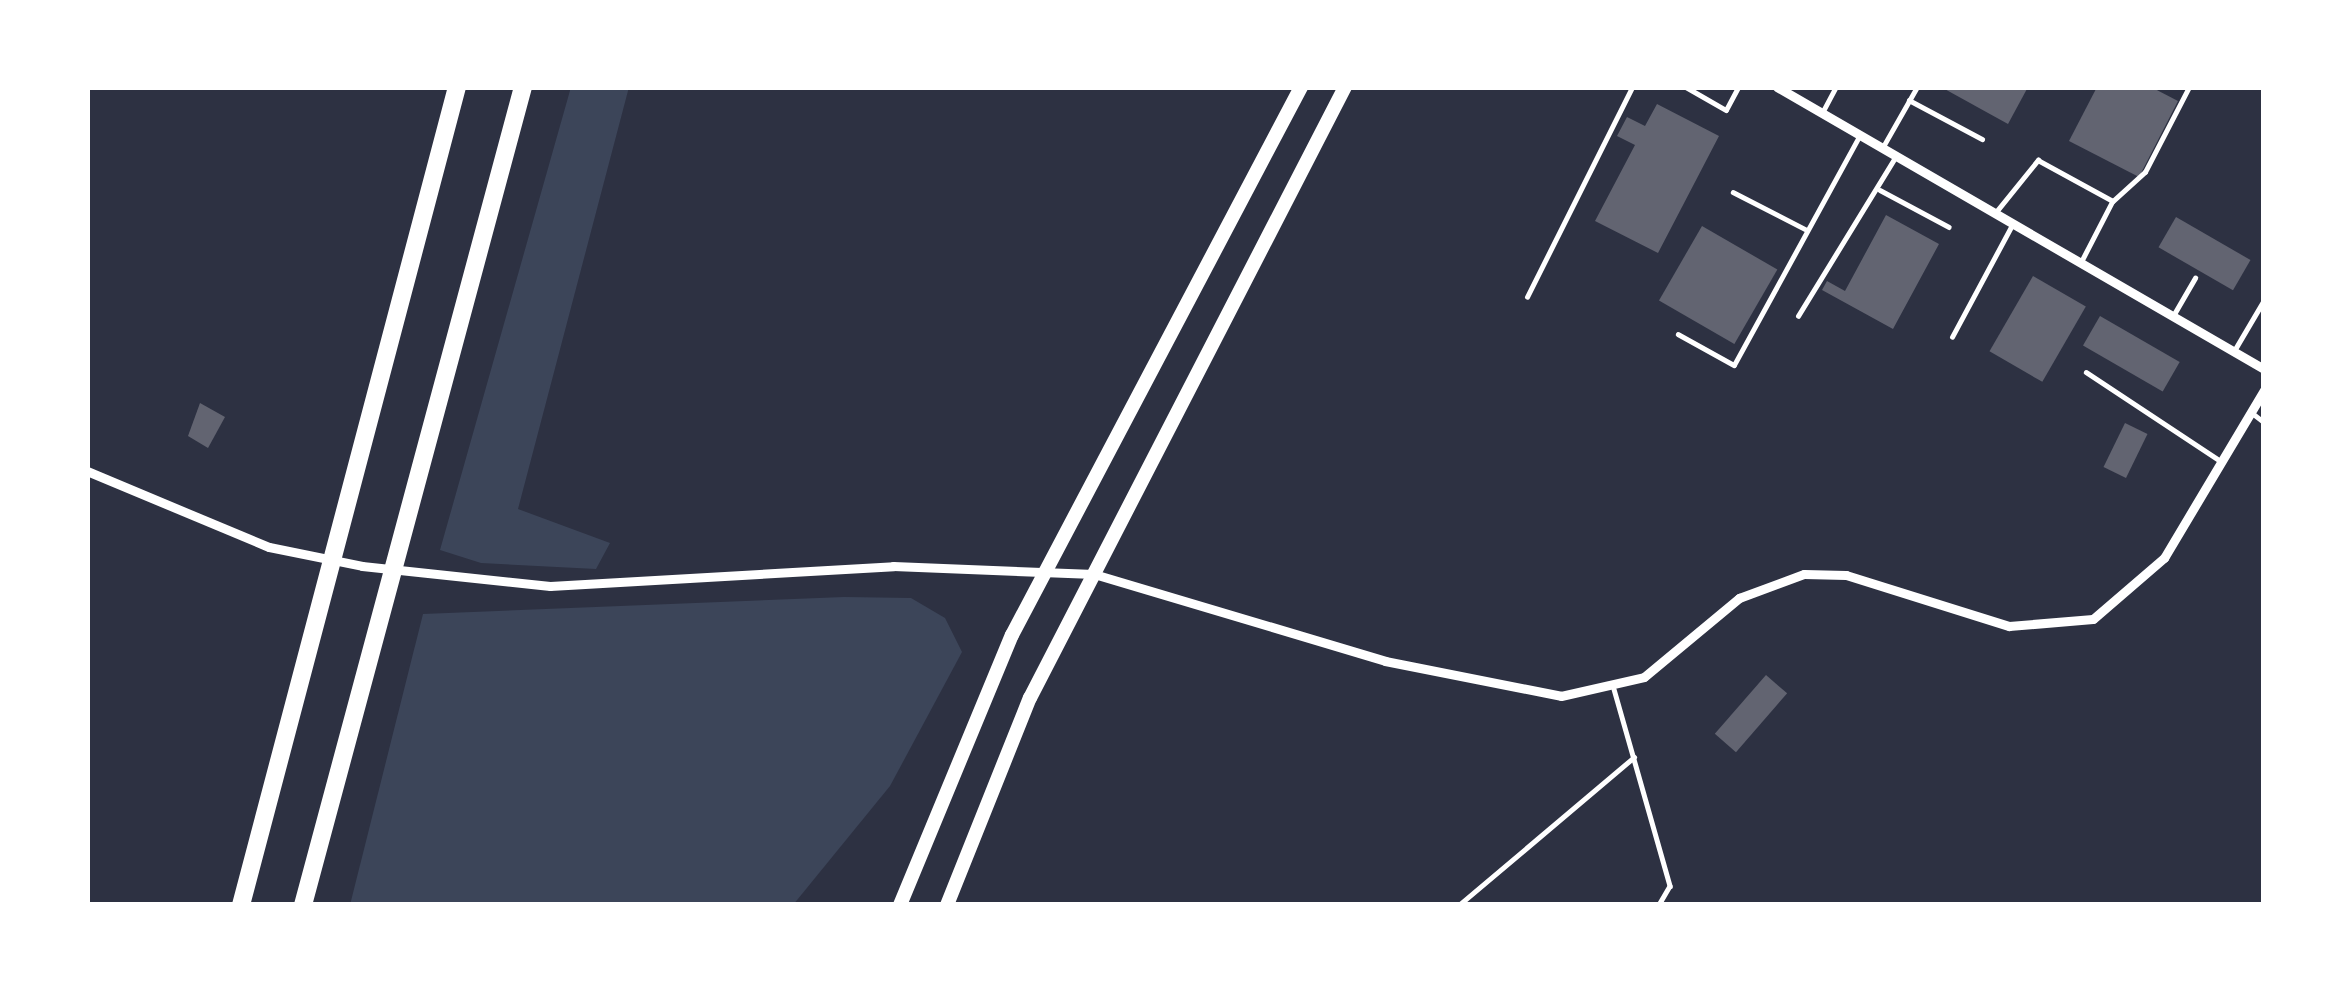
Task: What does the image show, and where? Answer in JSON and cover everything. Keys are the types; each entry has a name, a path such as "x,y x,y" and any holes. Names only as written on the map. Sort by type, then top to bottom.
{"highway":[{"path":"241,905 457,87"},
{"path":"303,905 523,87"}],"main road":[{"path":"900,905 1045,572 1301,87"},
{"path":"946,905 1008,745 1345,87"}],"street":[{"path":"1777,87 2264,369"},
{"path":"87,471 269,547 459,581 1094,574 1477,685 1562,697 1614,689 1666,663 1739,598 1804,574 1846,575 2008,626 2093,619 2164,558 2264,390"}],"lane":[{"path":"1527,297 1632,87"},
{"path":"1686,87 1726,110 1738,87"},
{"path":"1822,113 1836,87"},
{"path":"1882,148 1916,87"},
{"path":"2081,263 2113,201 2145,172 2189,87"},
{"path":"1909,100 1982,139"},
{"path":"1678,334 1734,365 1860,135"},
{"path":"1798,316 1896,156"},
{"path":"1995,213 2038,160 2113,201"},
{"path":"1878,189 1949,227"},
{"path":"1733,191 1808,230"},
{"path":"1952,337 2013,223"},
{"path":"2174,316 2195,278"},
{"path":"2234,351 2264,300"},
{"path":"2086,372 2222,462"},
{"path":"2251,412 2264,422"},
{"path":"2264,480 2264,522"},
{"path":"1614,689 1670,886 1659,905"},
{"path":"1459,905 1634,757"}],"shaded area":[{"path":"571,87 629,87 518,509 610,543 596,569 481,563 440,550"},
{"path":"911,598 945,618 962,652 890,786 793,905 350,905 423,614"}],"building":[{"path":"1941,87 2028,87 2008,124"},
{"path":"2097,87 2151,87 2178,101 2139,177 2069,141"},
{"path":"1657,104 1719,136 1658,253 1595,221 1635,145 1617,136 1627,117 1645,126"},
{"path":"1886,215 1939,244 1893,329 1822,290 1827,281 1845,291"},
{"path":"2176,217 2250,260 2233,290 2158,247"},
{"path":"1702,226 1777,269 1734,344 1659,300"},
{"path":"2033,276 2086,306 2042,382 1990,351"},
{"path":"2100,316 2180,362 2163,391 2083,345"},
{"path":"200,403 225,417 208,448 188,436"},
{"path":"2125,423 2147,434 2126,478 2104,467"},
{"path":"1766,675 1787,693 1736,752 1715,734"}]}
